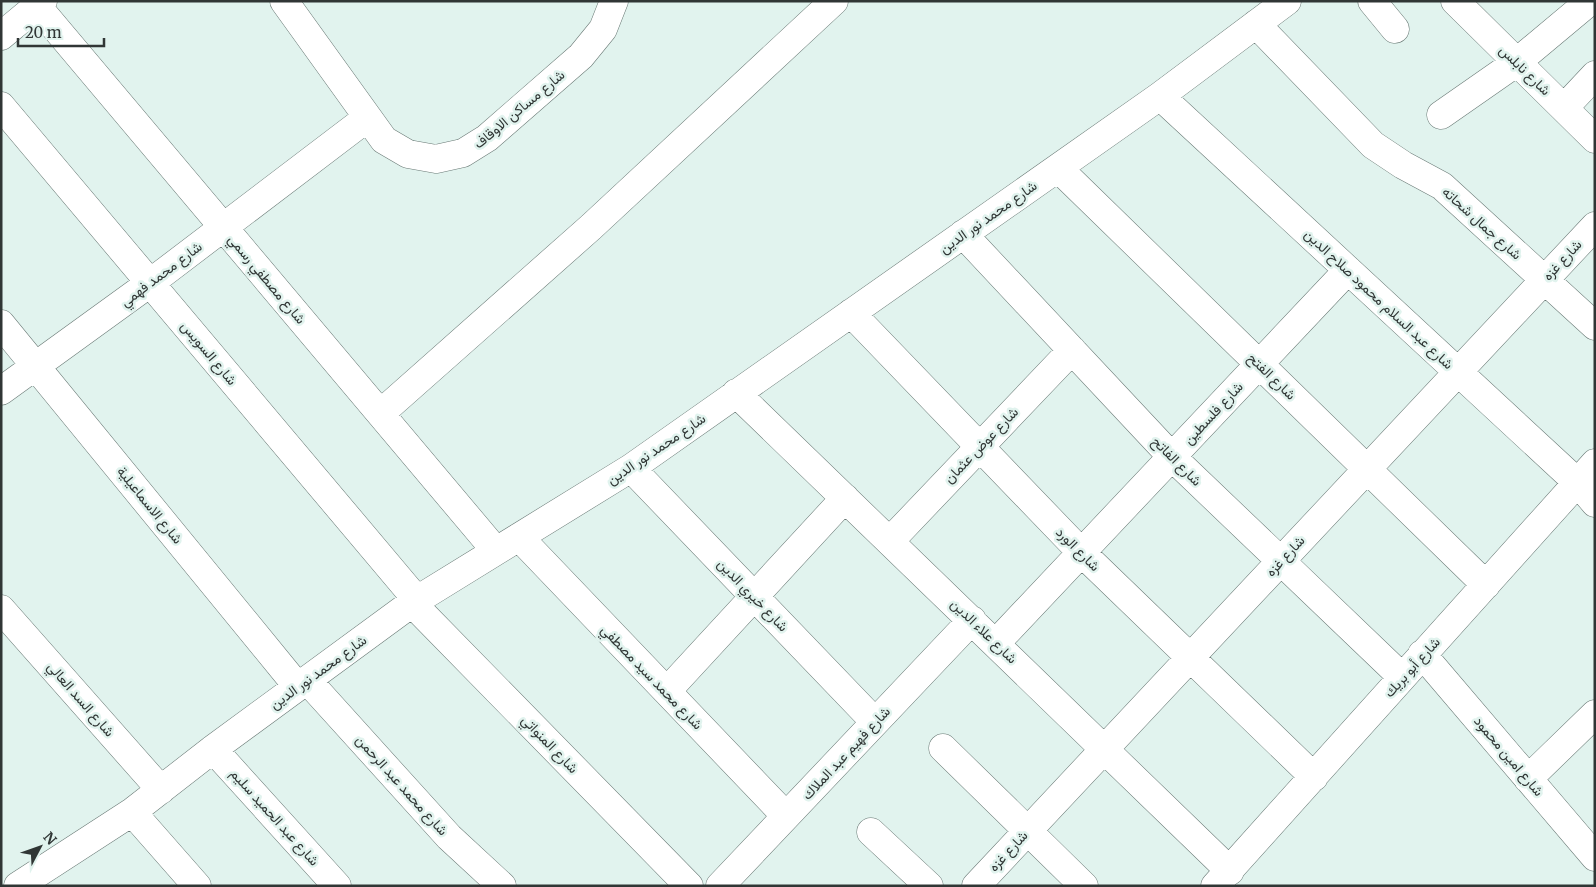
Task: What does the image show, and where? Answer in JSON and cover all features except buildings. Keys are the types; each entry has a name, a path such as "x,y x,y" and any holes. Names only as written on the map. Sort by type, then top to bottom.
{"street":[{"name":"شارع مساكن الاوقاف","path":"284,1 384,140 408,154 436,159 463,153 487,138 581,56 602,29 614,1"},
{"path":"380,413 591,227 834,1"},
{"name":"شارع محمد نور الدين","path":"18,886 51,877 213,749 414,602 631,468 1160,96 1286,1"},
{"path":"1372,1 1395,29"},
{"name":"شارع نابلس","path":"1455,1 1595,139"},
{"path":"1442,116 1517,62 1590,1"},
{"path":"1,36 40,4"},
{"name":"شارع مصطفي رسمي","path":"40,4 223,228 496,551"},
{"name":"شارع جمال شحاته","path":"1256,24 1373,145 1403,165 1442,186 1595,326"},
{"path":"1564,108 1595,76"},
{"name":"شارع عبد السلام محمود صلاح الدين","path":"1160,96 1457,372 1589,483"},
{"name":"شارع السويس","path":"1,106 414,602"},
{"name":"شارع محمد فهمي","path":"1,392 150,283 367,118"},
{"name":"شارع الفتح","path":"1058,168 1486,585"},
{"name":"شارع غزه","path":"976,886 1595,226"},
{"name":"شارع الفاتح","path":"963,234 1172,457 1402,677"},
{"name":"شارع فلسطين","path":"996,644 1348,270"},
{"name":"شارع الورد","path":"850,313 1082,553 1314,777"},
{"name":"شارع الاسماعيلية","path":"1,324 302,684"},
{"name":"شارع عوض عثمان","path":"890,541 1072,350"},
{"name":"شارع علاء الدين","path":"736,393 1104,749 1222,878"},
{"name":"شارع خيري الدين","path":"631,468 875,722"},
{"name":"شارع أبو بريك","path":"1222,878 1486,585 1589,483"},
{"path":"666,691 845,498"},
{"name":"شارع محمد سيد مصطفي","path":"519,537 786,816"},
{"name":"شارع المنواتي","path":"414,602 689,886"},
{"name":"شارع السد العالي","path":"1,609 161,790"},
{"name":"شارع فهيم عبد الملاك","path":"735,881 786,816 972,620"},
{"name":"شارع امين محمود","path":"1422,654 1595,857"},
{"name":"شارع محمد عبد الرحمن","path":"302,684 449,837 502,886"},
{"path":"1528,779 1595,714"},
{"path":"943,748 1084,886"},
{"name":"شارع عبد الحميد سليم","path":"213,749 337,886"},
{"path":"132,812 197,886"},
{"path":"871,832 929,886"}]}
